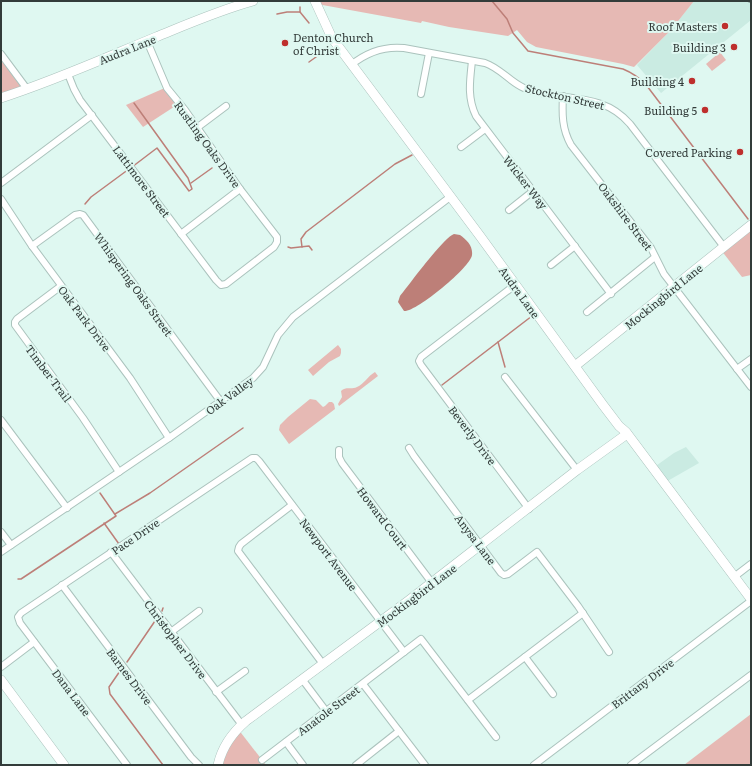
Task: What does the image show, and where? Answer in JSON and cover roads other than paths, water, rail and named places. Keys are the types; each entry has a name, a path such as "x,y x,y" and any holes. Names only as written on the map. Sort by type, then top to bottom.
{"street":[{"name":"Audra Lane","path":"1,98 68,74 209,15 253,1"},
{"name":"Audra Lane","path":"315,1 329,34 603,405 627,434 751,600"},
{"name":"Rustling Oaks Drive","path":"147,41 167,88 198,127 240,189 276,235 277,242 274,247 226,284 221,285"},
{"name":"Stockton Street","path":"352,64 366,55 384,48 399,48 429,53 493,66 518,85 526,89 599,102 612,108 623,116 724,247"},
{"path":"421,94 429,53"},
{"path":"1,54 27,89"},
{"name":"Wicker Way","path":"472,61 470,100 474,112 485,129 611,294"},
{"name":"Lattimore Street","path":"68,74 76,92 92,115 221,285"},
{"name":"Oakshire Street","path":"564,96 562,117 570,142 651,248 662,271 751,387"},
{"path":"198,127 226,106"},
{"path":"1,183 92,115"},
{"path":"461,147 485,129"},
{"path":"181,234 240,189"},
{"path":"509,210 533,192"},
{"name":"Oak Valley","path":"1,552 169,438 253,378 265,364 275,340 293,317 450,197"},
{"name":"Oak Park Drive","path":"1,199 32,246 123,369 169,438"},
{"name":"Whispering Oaks Street","path":"32,246 75,215 83,215 221,402"},
{"name":"Mockingbird Lane","path":"575,366 751,226"},
{"path":"551,265 575,246"},
{"path":"587,312 656,257"},
{"name":"Beverly Drive","path":"515,285 421,357 419,361 529,509"},
{"name":"Timber Trail","path":"61,286 17,319 15,326 84,419 119,472"},
{"path":"737,369 751,359"},
{"path":"506,377 577,470"},
{"path":"1,420 66,508"},
{"name":"Mockingbird Lane","path":"218,765 225,744 234,732 242,725 481,546 577,470 627,434"},
{"name":"Anysa Lane","path":"409,448 499,571 504,575 510,573 537,552 583,613 609,652"},
{"name":"Howard Court","path":"339,450 342,463 432,583"},
{"name":"Newport Avenue","path":"254,457 259,460 404,652"},
{"name":"Pace Drive","path":"18,617 21,613 62,585 254,457"},
{"path":"292,505 241,544 238,549 240,554 323,664"},
{"path":"1,532 11,545"},
{"name":"Christopher Drive","path":"111,552 242,725"},
{"path":"734,577 751,564"},
{"name":"Barnes Drive","path":"62,585 199,765"},
{"name":"Brittany Drive","path":"534,765 751,600"},
{"path":"171,632 199,612"},
{"path":"496,737 468,700 583,613"},
{"name":"Dana Lane","path":"18,617 20,623 127,765"},
{"name":"Anatole Street","path":"262,760 421,639 468,700"},
{"path":"1,666 34,642"},
{"path":"524,657 553,694"},
{"path":"216,692 245,671"},
{"path":"631,765 751,674"},
{"path":"302,679 326,711"},
{"path":"1,680 64,765"},
{"path":"363,684 425,765"},
{"path":"356,765 400,732"},
{"path":"286,742 303,765"}],"waterway":[{"path":"492,1 507,19 513,33 528,51 623,69 639,78 647,86 748,219"},
{"path":"300,7 300,12 309,23"},
{"path":"277,14 300,12"},
{"path":"309,62 323,52 333,52"},
{"path":"132,167 157,148 189,191 192,189 188,178 134,103"},
{"path":"302,247 301,239 306,232 395,164 412,155"},
{"path":"191,183 212,168"},
{"path":"85,204 91,197 129,169"},
{"path":"288,247 309,246 312,250"},
{"path":"442,385 532,316"},
{"path":"498,342 505,367"},
{"path":"115,514 150,493 243,428"},
{"path":"18,579 21,579 116,516 100,493"},
{"path":"104,523 119,544"},
{"path":"127,662 155,621"},
{"path":"120,671 109,687 110,694 163,765"}],"place":[{"name":"Roof Masters","path":"725,26"},
{"name":"Denton Church of Christ","path":"285,43"},
{"name":"Building 3","path":"734,47"},
{"name":"Building 4","path":"692,81"},
{"name":"Building 5","path":"705,110"},
{"name":"Covered Parking","path":"740,152"}]}
